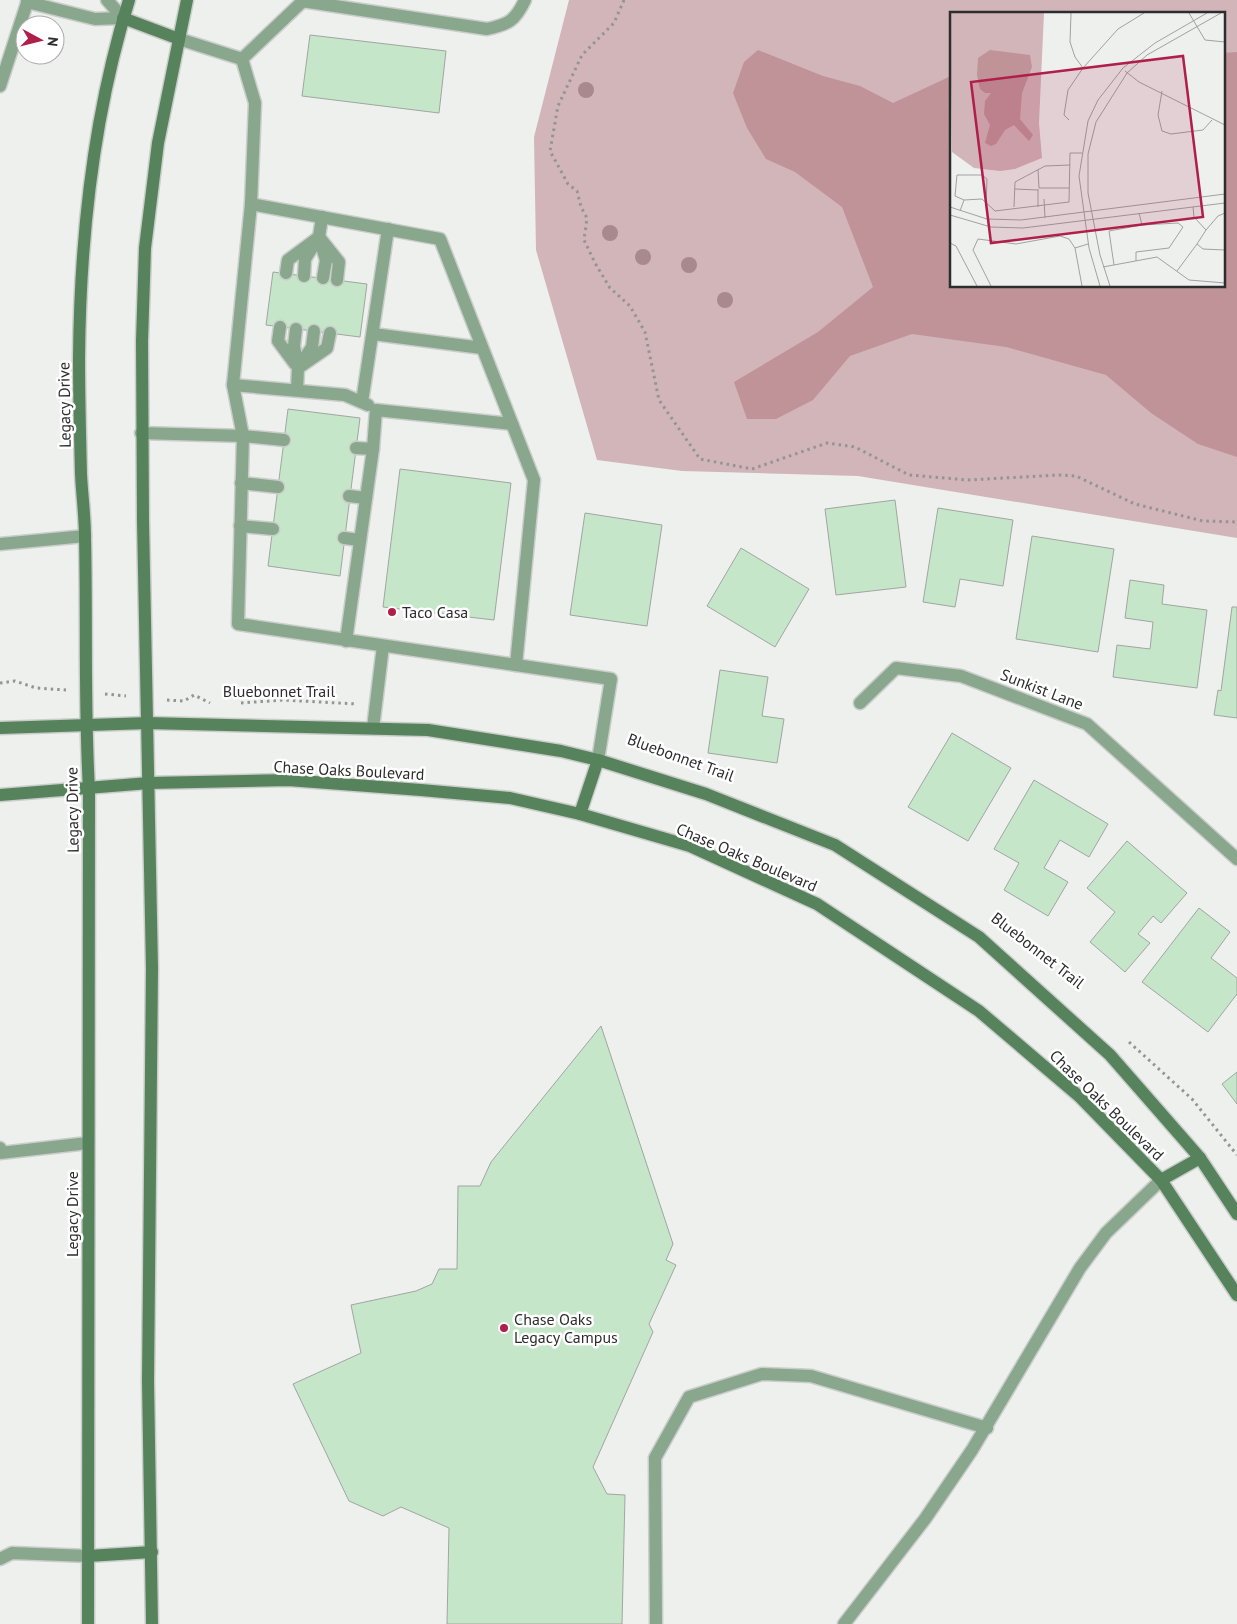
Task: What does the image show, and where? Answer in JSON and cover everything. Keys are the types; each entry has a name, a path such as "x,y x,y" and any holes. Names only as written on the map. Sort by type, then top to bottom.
{"main road":[{"name":"Legacy Drive","path":"88,1624 89,789 85,692 85,536 81,475 79,359 82,254 94,153 107,81 129,0"},
{"path":"152,1624 148,1381 152,968 142,341 146,248 158,143 187,0"},
{"path":"123,18 179,39"},
{"name":"Chase Oaks Boulevard","path":"0,728 148,723 428,730 561,751 598,760 706,794 835,845 979,937 1110,1055 1200,1158 1237,1214"},
{"path":"580,814 598,760"},
{"name":"Chase Oaks Boulevard","path":"0,795 149,783 288,780 402,788 510,798 580,814 690,846 817,904 978,1011 1080,1097 1161,1180 1237,1295"},
{"path":"1161,1180 1200,1158"},
{"path":"88,1556 152,1552"}],"street":[{"path":"107,0 123,18"},
{"path":"242,59 303,1 487,29 506,24 518,14 525,0"},
{"path":"0,86 28,1 95,19 123,18"},
{"path":"179,39 242,59"},
{"path":"242,59 255,103 251,204 233,385 243,436 238,624 611,679 598,760"},
{"path":"251,204 440,239 534,480 516,665"},
{"path":"304,276 305,259 319,237 322,217"},
{"path":"362,402 388,229"},
{"path":"286,274 288,260 319,237"},
{"path":"319,237 326,260 323,278"},
{"path":"319,237 340,262 337,280"},
{"path":"280,327 278,340 298,368"},
{"path":"296,329 294,346 298,368 297,390"},
{"path":"298,368 312,347 314,331"},
{"path":"298,368 327,348 330,333"},
{"path":"373,334 482,348"},
{"path":"233,385 344,395 376,410 512,424"},
{"path":"346,640 373,449 376,410"},
{"path":"142,433 243,436 284,440"},
{"path":"356,448 373,449"},
{"path":"241,483 278,487"},
{"path":"350,496 366,498"},
{"path":"240,526 272,529"},
{"path":"0,544 85,536"},
{"path":"344,538 360,540"},
{"path":"373,728 383,646"},
{"name":"Sunkist Lane","path":"860,703 896,668 961,676 1087,724 1237,859"},
{"path":"0,1153 88,1144"},
{"path":"0,1148 0,1162"},
{"path":"844,1624 925,1519 987,1428 1010,1385 1080,1268 1106,1233 1161,1180"},
{"path":"656,1624 655,1458 689,1397 762,1374 812,1376 987,1428"},
{"path":"0,1559 12,1553 88,1556"}],"path":[{"path":"624,0 614,23 582,55 558,106 550,152 568,184 577,191 581,208 587,218 584,240 595,263 610,288 630,306 644,332 659,400 700,459 752,470 826,443 855,447 908,475 968,480 1059,474 1076,476 1135,504 1202,521 1237,522"},
{"name":"Bluebonnet Trail","path":"0,683 15,681 36,688 184,701 194,695 211,704"},
{"name":"Bluebonnet Trail","path":"238,703 283,700 376,706"},
{"path":"1128,1042 1192,1099 1237,1155"}],"shaded area":[{"path":"569,0 1237,0 1237,538 858,476 682,471 597,460 536,250 534,137"},
{"path":"758,50 823,76 860,86 893,103 950,76 950,288 1224,288 1224,53 1237,52 1237,457 1198,444 1151,413 1106,375 1006,347 912,334 850,356 813,400 776,419 747,419 734,382 818,332 873,287 842,207 795,172 766,159 747,128 733,93 744,62"}],"building":[{"path":"310,35 446,51 439,113 302,96"},
{"path":"273,272 367,284 360,337 266,325"},
{"path":"288,409 360,418 340,576 268,566"},
{"path":"400,469 511,483 494,620 383,607"},
{"path":"895,500 906,587 836,595 825,509"},
{"path":"938,508 1013,520 1003,586 960,579 955,607 923,602"},
{"path":"585,513 662,525 647,626 570,615"},
{"path":"1032,536 1114,549 1098,652 1016,639"},
{"path":"741,548 809,589 775,647 707,606"},
{"path":"1130,580 1164,585 1162,604 1207,610 1197,688 1113,677 1117,645 1150,649 1153,622 1125,618"},
{"path":"1232,607 1237,607 1237,718 1214,715 1218,690 1221,691"},
{"path":"720,670 768,677 762,716 784,719 777,763 708,753"},
{"path":"952,733 1011,768 968,841 908,807"},
{"path":"1034,780 1108,824 1089,857 1060,840 1044,868 1068,882 1048,916 1004,890 1019,863 994,849"},
{"path":"1127,841 1187,893 1161,923 1153,916 1138,934 1150,943 1125,972 1090,942 1115,912 1087,888"},
{"path":"1199,908 1230,932 1211,958 1237,978 1237,994 1208,1032 1142,982"},
{"name":"Chase Oaks Legacy Campus","path":"601,1026 673,1244 666,1260 676,1265 649,1324 653,1332 593,1467 607,1494 625,1495 622,1624 447,1624 449,1528 401,1507 383,1516 349,1501 293,1384 361,1353 351,1305 416,1291 432,1284 439,1269 457,1269 458,1186 480,1186 491,1162"},
{"path":"1237,1072 1237,1104 1222,1084"}],"place":[{"name":"Taco Casa","path":"392,612"},
{"name":"Chase Oaks Legacy Campus","path":"504,1328"}]}
